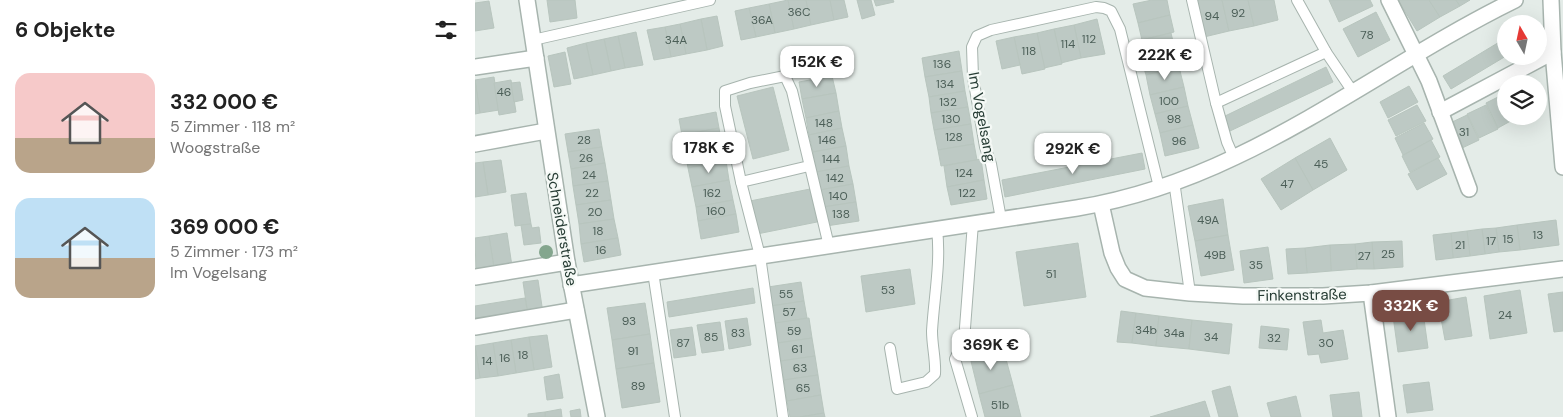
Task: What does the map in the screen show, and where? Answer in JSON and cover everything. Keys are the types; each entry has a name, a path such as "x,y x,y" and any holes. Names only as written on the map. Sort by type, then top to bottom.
{"street":[{"name":"Schneiderstraße","path":"527,0 567,262 597,417"},
{"path":"1389,0 1417,54 1469,189"},
{"path":"571,285 1101,204 1175,181 1234,158 1305,120 1466,25 1515,0"},
{"path":"1551,0 1553,52 1563,167"},
{"path":"1440,112 1553,52"},
{"path":"475,68 536,58"},
{"path":"475,144 546,131"},
{"name":"Finkenstraße","path":"1101,204 1112,252 1118,268 1125,279 1145,288 1190,293 1323,296 1371,293 1563,269"},
{"path":"475,277 567,262"},
{"path":"1371,293 1388,417"},
{"path":"475,327 576,310"}],"lane":[{"path":"533,40 710,0"},
{"path":"1192,0 1216,103 1227,142 1234,158"},
{"path":"1297,0 1326,52 1353,92"},
{"name":"Im Vogelsang","path":"1001,219 991,164 985,147 973,78 972,47 977,36 991,30 1096,7 1111,11 1119,29 1159,186"},
{"path":"1216,103 1326,52"},
{"path":"783,417 760,256 741,182 725,106 725,90 751,82 785,76 792,91 829,246"},
{"path":"741,182 809,166"},
{"path":"1175,181 1190,293"},
{"path":"972,417 955,359 964,341 973,223"},
{"path":"890,348 897,389 927,382 935,374 936,363 932,334 938,253 937,229"},
{"path":"653,272 675,417"}],"building":[{"path":"547,0 575,0 577,18 550,22"},
{"path":"788,0 794,29 775,33 769,4"},
{"path":"788,0 806,0 811,25 794,29"},
{"path":"806,0 830,0 834,20 811,25"},
{"path":"830,0 844,0 848,17 834,20"},
{"path":"857,0 871,0 875,15 862,19"},
{"path":"874,0 893,0 894,2 876,6"},
{"path":"1152,0 1167,0 1170,15 1138,23 1133,4"},
{"path":"1222,0 1229,31 1204,37 1196,1"},
{"path":"1222,0 1248,0 1254,26 1229,31"},
{"path":"1248,0 1274,0 1278,20 1254,26"},
{"path":"1329,0 1370,0 1373,6 1339,22"},
{"path":"1398,0 1429,0 1440,17 1417,31"},
{"path":"1429,0 1456,0 1460,6 1440,17"},
{"path":"1456,0 1470,0 1460,6"},
{"path":"489,1 494,28 475,31 475,3"},
{"path":"769,4 775,33 756,37 749,8"},
{"path":"749,8 756,37 741,40 735,11"},
{"path":"1376,12 1390,40 1358,57 1343,29"},
{"path":"1170,15 1174,32 1142,40 1138,23"},
{"path":"717,16 723,46 707,50 701,19"},
{"path":"701,19 707,50 686,54 680,24"},
{"path":"1097,19 1105,54 1081,58 1074,25"},
{"path":"680,24 686,54 671,57 665,27"},
{"path":"1074,25 1081,58 1061,63 1054,29"},
{"path":"665,27 671,57 654,60 647,30"},
{"path":"1054,29 1062,64 1044,68 1037,33"},
{"path":"636,32 643,65 625,68 618,36"},
{"path":"1037,33 1045,69 1022,74 1014,37"},
{"path":"1171,33 1175,50 1141,58 1137,41"},
{"path":"618,36 625,68 611,71 604,39"},
{"path":"1014,37 1020,65 1002,69 996,41"},
{"path":"604,39 611,71 593,75 586,43"},
{"path":"586,43 593,75 574,79 567,48"},
{"path":"1497,43 1497,61 1451,89 1443,76"},
{"path":"1175,50 1179,67 1146,75 1141,58"},
{"path":"959,51 962,71 925,77 922,58"},
{"path":"565,52 571,84 554,87 548,56"},
{"path":"1179,67 1184,87 1150,95 1146,75"},
{"path":"1326,67 1333,82 1230,131 1223,117"},
{"path":"962,71 965,91 929,97 925,77"},
{"path":"832,76 836,93 802,99 799,82"},
{"path":"494,77 499,110 480,113 475,80"},
{"path":"475,80 480,113 475,114"},
{"path":"511,80 516,112 499,115 494,83"},
{"path":"520,82 523,100 514,102 511,83"},
{"path":"1409,86 1418,102 1388,118 1380,102"},
{"path":"773,87 789,150 753,159 737,96"},
{"path":"1184,87 1188,106 1155,114 1150,95"},
{"path":"965,91 968,107 931,113 929,97"},
{"path":"836,93 839,111 806,118 802,99"},
{"path":"1497,98 1497,125 1503,125 1498,128 1486,103"},
{"path":"1417,105 1426,121 1396,136 1388,120"},
{"path":"1486,105 1498,129 1479,138 1467,114"},
{"path":"1188,106 1193,125 1160,133 1155,114"},
{"path":"968,107 971,124 934,130 931,113"},
{"path":"839,111 842,128 809,135 806,118"},
{"path":"716,112 719,128 682,135 679,119"},
{"path":"1467,115 1479,140 1460,149 1448,124"},
{"path":"1424,123 1433,139 1403,155 1395,138"},
{"path":"971,124 974,144 938,150 934,130"},
{"path":"1193,125 1199,148 1165,156 1160,133"},
{"path":"719,128 722,145 685,152 682,135"},
{"path":"842,128 846,146 813,152 809,135"},
{"path":"599,129 602,147 568,152 565,134"},
{"path":"1330,138 1347,170 1313,190 1295,158"},
{"path":"1431,140 1440,157 1410,172 1402,156"},
{"path":"974,144 977,160 941,166 938,150"},
{"path":"722,145 726,161 688,168 685,152"},
{"path":"846,146 849,166 816,172 813,152"},
{"path":"602,147 605,163 571,169 568,152"},
{"path":"1142,153 1145,169 1005,197 1002,180"},
{"path":"1295,158 1313,190 1281,210 1261,179"},
{"path":"1438,158 1447,174 1417,190 1408,174"},
{"path":"981,159 984,180 947,187 944,166"},
{"path":"501,160 506,192 488,195 483,162"},
{"path":"726,161 729,180 692,187 688,168"},
{"path":"483,162 488,195 475,197 475,163"},
{"path":"605,163 608,181 573,186 571,169"},
{"path":"849,166 853,184 820,190 816,172"},
{"path":"729,180 733,200 696,207 692,187"},
{"path":"984,180 987,199 951,205 947,187"},
{"path":"608,181 611,200 576,205 573,186"},
{"path":"853,184 856,202 823,207 820,190"},
{"path":"810,189 817,222 757,234 750,201"},
{"path":"526,193 531,224 515,226 511,195"},
{"path":"1223,199 1228,235 1195,241 1188,206"},
{"path":"611,200 614,219 579,224 576,205"},
{"path":"733,200 736,214 698,221 696,207"},
{"path":"856,202 859,221 826,226 823,207"},
{"path":"736,214 739,232 701,239 698,221"},
{"path":"614,219 618,238 581,244 579,224"},
{"path":"1556,220 1559,245 1520,250 1517,225"},
{"path":"531,224 532,228 539,227 541,243 524,245 521,225"},
{"path":"1517,225 1520,250 1499,252 1496,228"},
{"path":"1496,228 1499,252 1485,254 1482,229"},
{"path":"1482,229 1485,254 1470,256 1467,231"},
{"path":"1467,231 1470,256 1453,258 1451,233"},
{"path":"507,233 512,266 494,268 489,236"},
{"path":"1451,233 1453,258 1436,260 1433,235"},
{"path":"1228,235 1234,270 1201,276 1195,241"},
{"path":"489,236 494,268 476,271 475,238"},
{"path":"618,238 621,255 584,262 581,244"},
{"path":"1402,241 1403,267 1374,269 1372,242"},
{"path":"1372,242 1374,269 1357,269 1355,244"},
{"path":"1078,243 1086,297 1024,306 1016,252"},
{"path":"1355,244 1357,269 1331,271 1330,245"},
{"path":"1330,245 1331,271 1307,273 1305,248"},
{"path":"1268,247 1273,279 1244,283 1240,251"},
{"path":"1305,248 1307,273 1288,274 1286,249"},
{"path":"910,269 915,304 866,312 861,276"},
{"path":"538,280 543,313 528,315 523,282"},
{"path":"801,282 804,301 771,306 768,287"},
{"path":"753,288 755,303 669,317 667,302"},
{"path":"1520,290 1527,333 1490,339 1484,296"},
{"path":"1563,292 1563,331 1554,332 1548,294"},
{"path":"1466,297 1472,336 1445,340 1438,302"},
{"path":"525,298 528,315 475,324 475,306"},
{"path":"804,301 807,318 774,324 771,306"},
{"path":"645,303 650,334 612,340 607,308"},
{"path":"1121,311 1136,313 1132,343 1117,342"},
{"path":"1423,312 1428,348 1398,352 1393,316"},
{"path":"1136,313 1159,316 1156,346 1132,343"},
{"path":"1159,316 1192,320 1189,349 1156,346"},
{"path":"747,318 751,345 729,349 725,321"},
{"path":"809,318 812,338 778,343 775,323"},
{"path":"1192,320 1232,324 1229,354 1189,349"},
{"path":"1321,320 1323,333 1343,330 1348,359 1321,363 1319,354 1308,355 1303,322"},
{"path":"720,322 724,350 702,353 697,325"},
{"path":"1261,326 1289,329 1287,350 1259,348"},
{"path":"692,327 696,355 674,358 670,330"},
{"path":"650,334 654,363 616,369 612,340"},
{"path":"547,335 552,367 534,370 529,337"},
{"path":"529,337 534,370 516,373 511,340"},
{"path":"812,338 815,356 781,361 778,343"},
{"path":"511,340 516,373 498,376 493,343"},
{"path":"493,343 498,376 480,378 475,346"},
{"path":"475,346 480,378 475,379"},
{"path":"1003,348 1013,385 979,394 970,357"},
{"path":"815,356 818,375 784,380 781,361"},
{"path":"654,363 660,402 622,408 616,369"},
{"path":"559,374 563,398 547,400 544,377"},
{"path":"818,375 821,395 787,401 784,380"},
{"path":"1429,382 1433,410 1407,413 1403,385"},
{"path":"1013,385 1021,417 985,417 979,394"},
{"path":"1230,386 1238,417 1219,417 1212,391"},
{"path":"1359,392 1362,417 1333,417 1330,395"},
{"path":"821,395 824,413 790,417 787,401"},
{"path":"1296,396 1301,417 1271,417 1267,403"},
{"path":"1205,401 1210,417 1150,417"},
{"path":"561,409 562,417 545,417 545,412"},
{"path":"580,409 581,417 571,417 570,411"},
{"path":"545,412 545,417 528,417 528,414"},
{"path":"824,413 825,417 800,417"}]}
